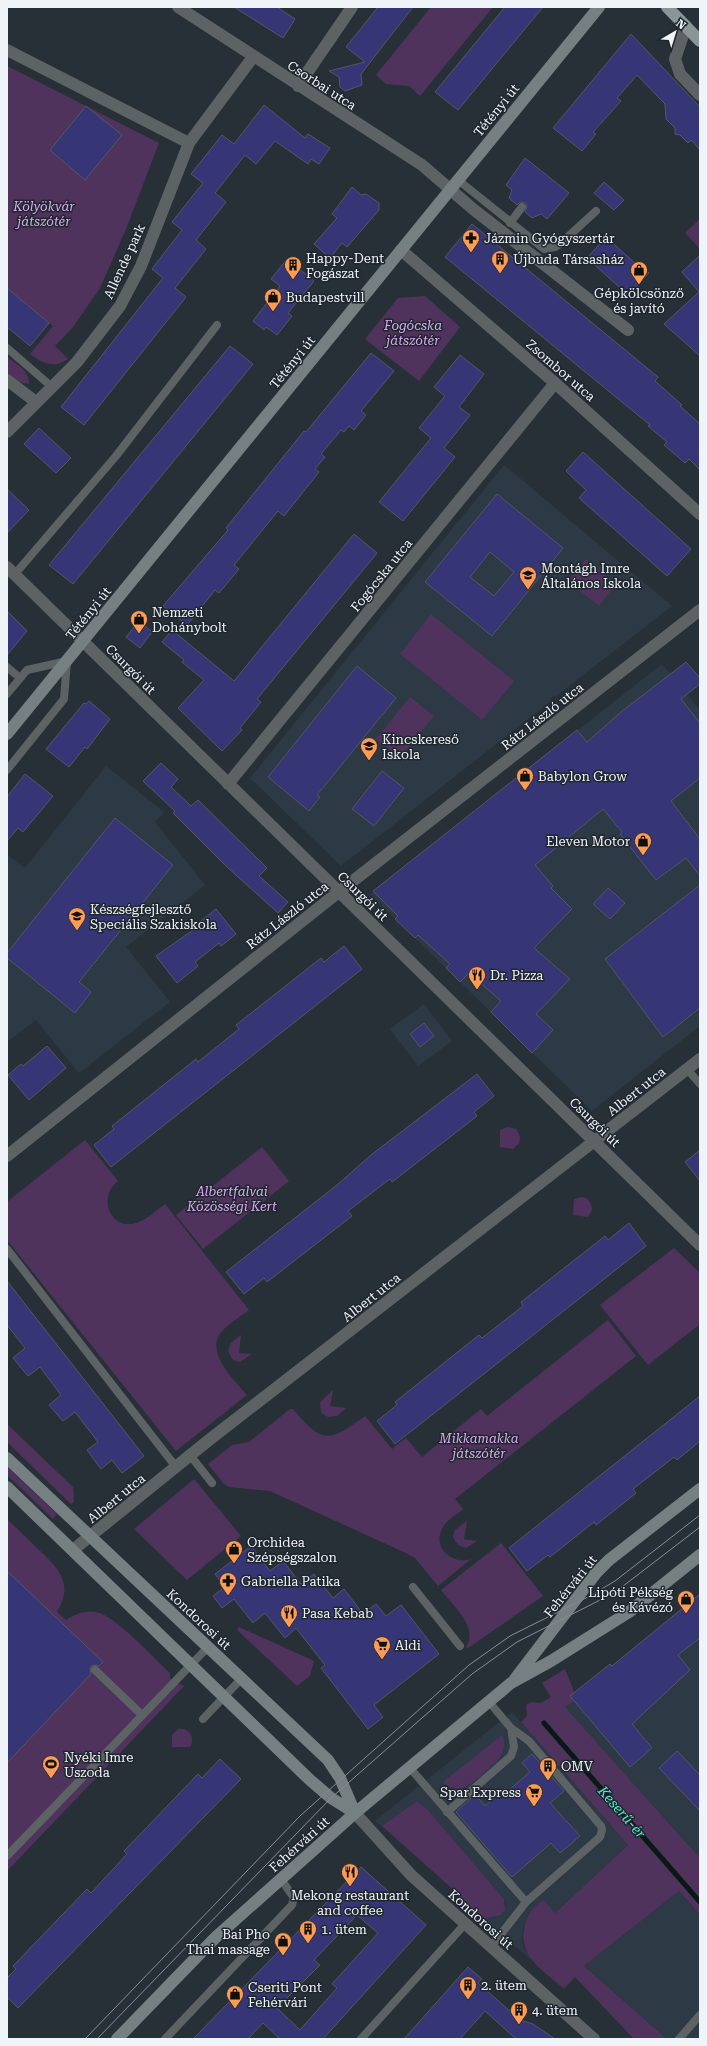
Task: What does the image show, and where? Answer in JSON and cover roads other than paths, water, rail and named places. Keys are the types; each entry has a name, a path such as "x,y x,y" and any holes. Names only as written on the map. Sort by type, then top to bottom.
{"main road":[{"path":"667,7 700,41"}],"street":[{"name":"Csorbai utca","path":"178,7 298,86 454,184 473,209 628,330"},
{"path":"298,86 352,7"},
{"name":"Tétényi út","path":"7,734 599,7"},
{"path":"686,26 675,59 680,74 700,95"},
{"path":"7,50 189,143"},
{"name":"Allende park","path":"7,432 77,362 120,306 140,266 189,143 253,56"},
{"name":"Zsombor utca","path":"401,250 555,383 700,514"},
{"path":"7,380 36,402"},
{"name":"Fogócska utca","path":"228,784 555,383"},
{"name":"Csurgói út","path":"11,570 700,1245"},
{"name":"Rátz László utca","path":"7,1156 338,892 700,610"},
{"name":"Albert utca","path":"73,1550 91,1537 190,1455 596,1142 700,1059"},
{"name":"Kondorosi út","path":"7,1458 209,1646 328,1760 340,1778 355,1813"},
{"name":"Kondorosi út","path":"7,1487 310,1780 331,1798 355,1813 411,1875 594,2039"},
{"name":"Fehérvári út","path":"117,2039 216,1937 281,1878 355,1813 511,1683 596,1573 609,1560 700,1488"},
{"name":"Fehérvári út","path":"511,1683 551,1661 629,1612 700,1555"}],"lane":[{"path":"454,184 510,223 540,247 550,249 560,244 596,211"},
{"path":"510,223 522,207"},
{"path":"11,570 113,459 217,325"},
{"path":"7,348 52,387"},
{"path":"7,694 27,670 67,660 64,699 7,770"},
{"path":"7,667 20,678"},
{"path":"687,1069 700,1084"},
{"path":"7,1249 176,1467"},
{"path":"190,1455 212,1483"},
{"path":"413,1587 460,1646"},
{"path":"8,1852 209,1646"},
{"path":"95,1670 142,1715"},
{"path":"203,1719 242,1678"},
{"path":"489,1702 511,1728 529,1741 601,1826 602,1830 600,1837 526,1902 491,1947"},
{"path":"447,1812 511,1756 514,1747 511,1728"},
{"path":"410,1768 526,1902"},
{"path":"165,2039 292,1905 294,1898 281,1878"},
{"path":"361,2039 465,1924"},
{"path":"679,2039 700,2015"}],"waterway":[{"name":"Keserű-ér","path":"544,1723 700,1902"}],"tram line":[{"path":"85,2039 300,1816 469,1665 510,1636 588,1597 615,1581 700,1515"},
{"path":"97,2039 331,1798 472,1674 517,1642 614,1593 700,1527"}],"place":[{"name":"Jázmin Gyógyszertár","path":"471,253"},
{"name":"Újbuda Társasház","path":"500,274"},
{"name":"Happy-Dent Fogászat","path":"293,280"},
{"name":"Gépkölcsönző és javító","path":"639,285"},
{"name":"Budapestvill","path":"273,312"},
{"name":"Montágh Imre Általános Iskola","path":"528,590"},
{"name":"Nemzeti Dohánybolt","path":"139,634"},
{"name":"Kincskereső Iskola","path":"369,761"},
{"name":"Babylon Grow","path":"525,791"},
{"name":"Eleven Motor","path":"643,856"},
{"name":"Készségfejlesztő Speciális Szakiskola","path":"77,931"},
{"name":"Dr. Pizza","path":"477,990"},
{"name":"Orchidea Szépségszalon","path":"234,1564"},
{"name":"Gabriella Patika","path":"228,1596"},
{"name":"Lipóti Pékség és Kávézó","path":"686,1614"},
{"name":"Pasa Kebab","path":"289,1628"},
{"name":"Aldi","path":"382,1660"},
{"name":"Nyéki Imre Uszoda","path":"51,1779"},
{"name":"OMV","path":"548,1781"},
{"name":"Spar Express","path":"534,1807"},
{"name":"Mekong restaurant and coffee","path":"350,1887"},
{"name":"1. ütem","path":"308,1944"},
{"name":"Bai Pho Thai massage","path":"283,1956"},
{"name":"2. ütem","path":"468,2000"},
{"name":"Cseriti Pont Fehérvári","path":"235,2009"},
{"name":"4. ütem","path":"519,2025"}],"park label":[{"name":"Kölyökvár játszótér","path":"44,214"},
{"name":"Fogócska játszótér","path":"413,332"},
{"name":"Albertfalvai Közösségi Kert","path":"232,1198"},
{"name":"Mikkamakka játszótér","path":"479,1446"}]}
